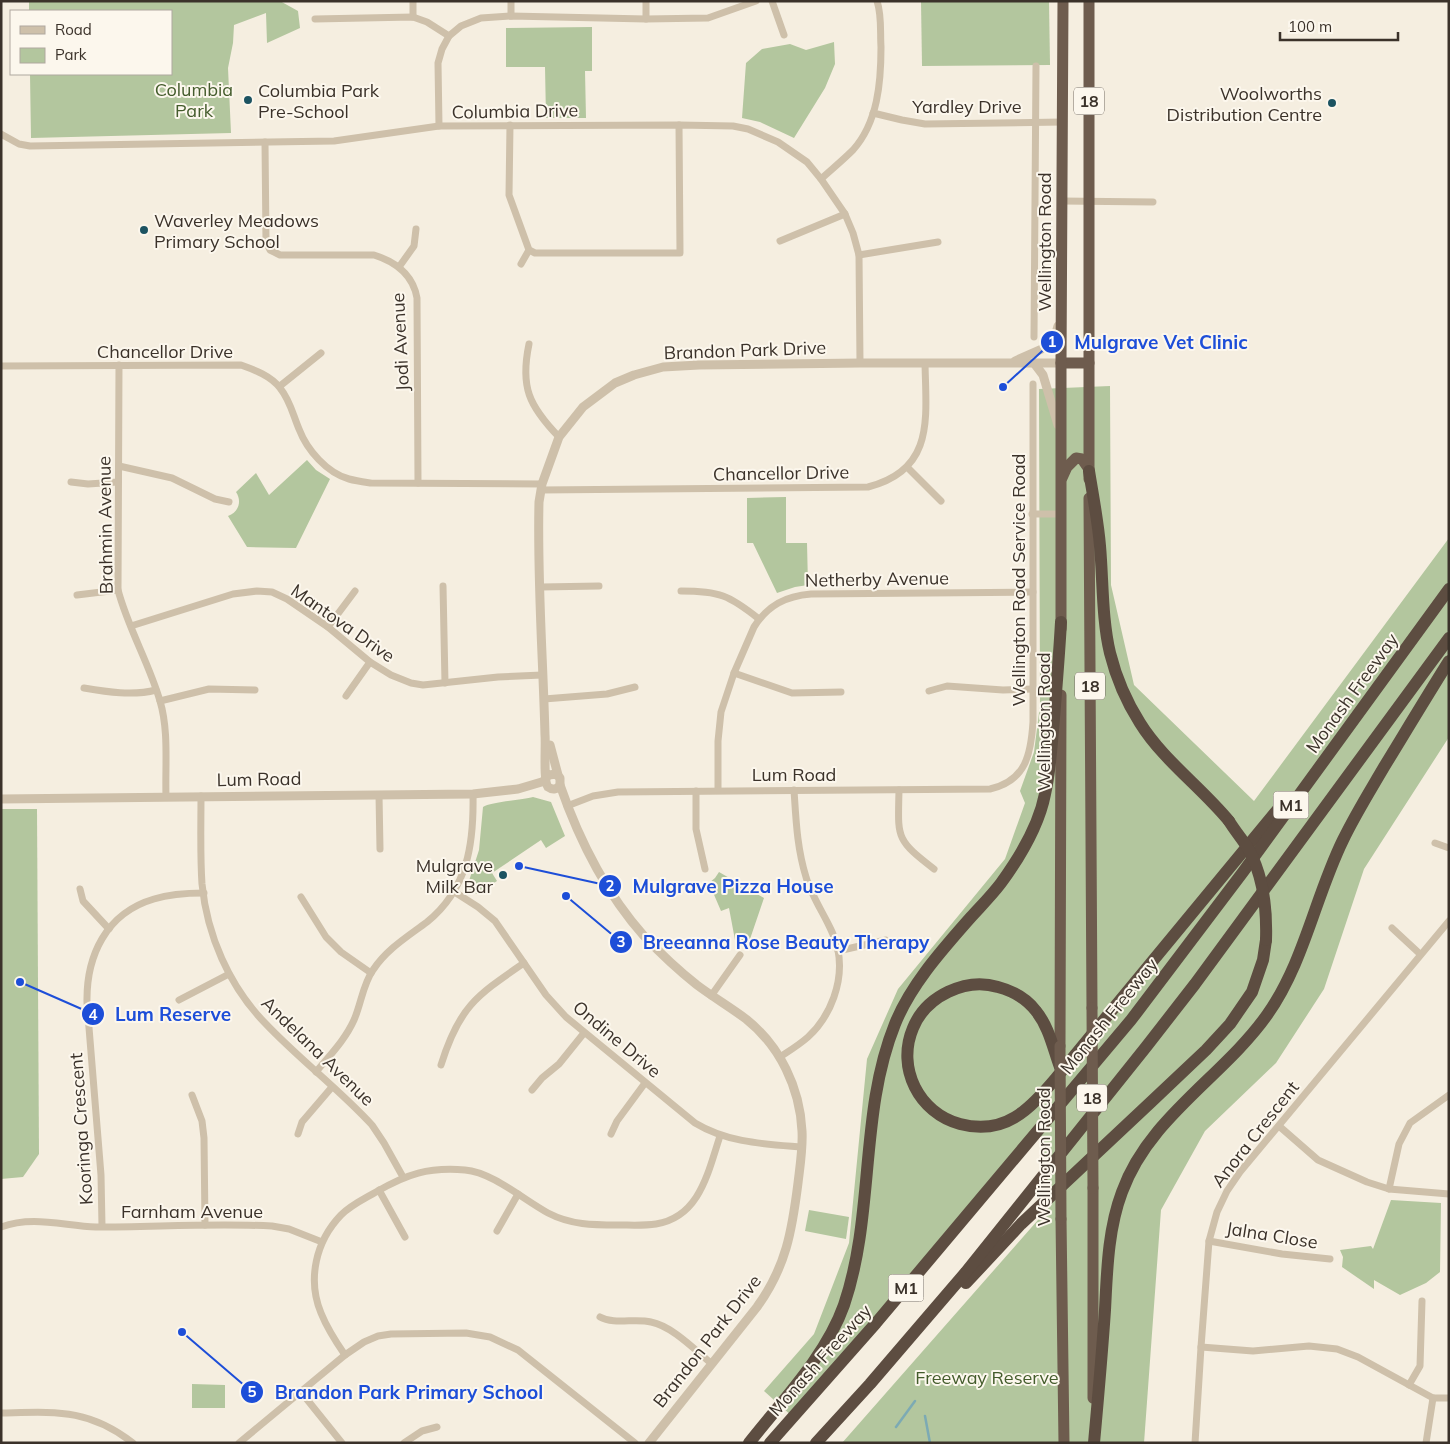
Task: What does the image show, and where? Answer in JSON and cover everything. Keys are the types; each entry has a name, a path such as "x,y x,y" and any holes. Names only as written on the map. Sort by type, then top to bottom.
{"highway":[{"name":"Wellington Road","path":"1058,1049 1063,1"},
{"name":"18","path":"1089,1 1093,1443"},
{"path":"1060,363 1089,363"},
{"path":"870,1384 1021,1224 1206,1050 1230,1024 1252,992 1263,960 1267,916 1259,876 1249,850 1213,802 1157,747 1140,723 1118,678 1109,651 1100,544 1086,462 1082,458 1076,458 1067,467 1061,482"},
{"name":"Monash Freeway","path":"770,1443 876,1324 1131,1020 1243,872 1449,590"},
{"path":"748,1443 796,1384 824,1345 843,1307 854,1270 862,1231 878,1086 895,1024 909,996 930,966 1004,879 1034,827 1045,795 1050,764 1061,622"},
{"name":"M1","path":"816,1443 870,1384 966,1272 1195,984 1449,638"},
{"path":"1093,1443 1108,1261 1112,1230 1121,1192 1142,1152 1169,1116 1241,1047 1267,1014 1287,980 1323,885 1343,839 1449,661"},
{"path":"1060,1069 1058,1049 1037,1012 1028,1003 1008,990 991,985 972,984 947,992 923,1011 913,1027 908,1055 910,1074 919,1095 932,1109 950,1121 975,1127 994,1126 1026,1111 1062,1071 1239,855 1352,721"},
{"name":"Wellington Road","path":"1060,1069 1064,1443"}],"street":[{"path":"413,1 413,18"},
{"path":"510,16 511,1"},
{"path":"646,1 646,19"},
{"path":"439,126 438,63 442,49 449,36 461,26 481,18 510,16 646,19 708,18 756,1"},
{"path":"772,1 784,35"},
{"path":"821,179 853,149 863,136 873,113 881,76 880,19 877,1"},
{"path":"315,19 413,18 427,22 449,36"},
{"path":"1034,337 1036,66"},
{"name":"Yardley Drive","path":"873,113 925,124 1062,122"},
{"path":"510,125 509,195 529,250 535,253 680,253 679,125"},
{"name":"Columbia Drive","path":"1,134 19,144 30,146 347,140 439,126 679,125 733,126 748,129 778,142 807,162 845,214 853,233 858,254 860,363"},
{"name":"Jodi Avenue","path":"265,142 266,242 270,250 280,255 374,255 386,259 399,267 415,288 417,298 418,483"},
{"path":"1062,201 1153,202"},
{"path":"780,241 845,214"},
{"path":"399,267 414,246 416,230"},
{"path":"858,254 938,242"},
{"path":"521,264 529,250"},
{"path":"1012,362 1044,348 1054,340 1061,315"},
{"path":"529,344 524,366 528,394 539,413 560,437"},
{"path":"280,386 321,353"},
{"path":"1034,362 1043,375 1061,433"},
{"name":"Brandon Park Drive","path":"648,1443 763,1300 782,1263 792,1231 802,1147 802,1122 797,1096 790,1076 780,1057 752,1024 711,996 660,952 621,908 586,850 567,806 551,785 542,675 539,516 542,487 560,437 583,407 615,383 634,375 663,367 860,363 1060,363"},
{"path":"925,363 926,422 924,435 908,468 941,501"},
{"name":"Brahmin Avenue","path":"119,365 118,590 123,609 160,701 165,727 166,797"},
{"name":"Chancellor Drive","path":"1,366 241,365 259,371 280,386 293,409 299,430 309,449 323,464 347,479 371,483 542,487 868,487 881,484 908,468"},
{"name":"Wellington Road Service Road","path":"1019,774 1026,762 1033,722 1033,384"},
{"path":"119,466 172,478 215,499 229,502"},
{"path":"71,482 88,484 118,482"},
{"path":"1032,514 1061,514"},
{"path":"443,586 444,683"},
{"path":"541,587 599,586"},
{"path":"77,594 118,590"},
{"path":"328,626 355,590"},
{"name":"Mantova Drive","path":"131,626 227,595 257,591 272,592 328,626 370,662 391,675 411,683 423,685 498,677 542,675"},
{"path":"681,591 718,593 735,600 760,619"},
{"name":"Netherby Avenue","path":"718,790 719,726 723,702 734,673 760,619 775,604 800,594 1033,592"},
{"path":"346,696 370,662"},
{"path":"734,673 792,693 841,692"},
{"path":"929,690 947,686 1033,689"},
{"path":"544,699 607,694 635,687"},
{"path":"84,688 104,692 144,693 156,690"},
{"path":"160,701 209,689 255,690"},
{"name":"Brandon Park Drive","path":"545,718 551,754 561,780 551,785"},
{"path":"551,785 551,774 558,775"},
{"name":"Lum Road","path":"567,806 610,792 990,789 1006,784 1019,774"},
{"name":"Lum Road","path":"1,799 473,794 551,785"},
{"path":"780,1057 806,1039 827,1014 837,987 838,951 828,923 815,901 804,870 797,838 794,790"},
{"path":"898,790 898,824 901,837 907,847 934,869"},
{"path":"696,791 696,829 705,869"},
{"path":"316,1072 347,1034 371,973 394,946 441,908 453,891 465,868 472,842 473,794"},
{"path":"379,795 380,849"},
{"name":"Andelana Avenue","path":"201,796 204,892 213,936 229,974 247,1002 264,1022 372,1125 403,1177"},
{"path":"1435,843 1449,848"},
{"path":"80,889 83,902 109,929"},
{"name":"Ondine Drive","path":"453,891 490,916 556,1006 584,1033 695,1123 720,1136 740,1141 802,1147"},
{"name":"Kooringa Crescent","path":"102,1226 101,1176 87,986 95,952 109,929 130,911 152,900 181,894 204,892"},
{"path":"301,897 326,938 341,952 371,973"},
{"name":"Anora Crescent","path":"1195,1443 1200,1347 1209,1241 1217,1212 1227,1191 1240,1172 1449,921"},
{"path":"1392,928 1420,954"},
{"path":"838,951 886,940"},
{"path":"711,996 740,956"},
{"path":"441,1065 458,1022 468,1007 485,990 524,963"},
{"path":"179,1000 229,974"},
{"path":"532,1090 538,1081 559,1064 584,1033"},
{"path":"610,1134 617,1121 645,1083"},
{"path":"298,1134 302,1122 332,1087"},
{"path":"192,1095 202,1121 204,1138 205,1225"},
{"path":"1389,1189 1399,1144 1410,1122 1449,1095"},
{"path":"1279,1126 1318,1160 1366,1182 1389,1189 1449,1194"},
{"path":"345,1355 323,1317 315,1291 316,1264 322,1242 342,1214 379,1190 403,1177 428,1170 471,1170 488,1176 556,1217 581,1224 642,1225 664,1222 681,1214 697,1197 703,1187 720,1136"},
{"path":"379,1190 405,1237"},
{"path":"497,1231 518,1194"},
{"name":"Farnham Avenue","path":"1,1227 29,1221 102,1226 278,1226 322,1242"},
{"name":"Jalna Close","path":"1209,1241 1282,1254 1330,1259"},
{"path":"1409,1385 1420,1366 1422,1301"},
{"path":"600,1317 608,1320 642,1320 659,1324 712,1364"},
{"path":"239,1443 345,1355 364,1342 385,1335 466,1333 490,1337 508,1344 528,1357 635,1443"},
{"path":"1200,1347 1252,1351 1309,1346 1337,1349 1358,1357 1433,1398 1449,1398"},
{"path":"301,1392 342,1443"},
{"path":"1426,1443 1433,1398"},
{"path":"1,1413 54,1412 75,1414 102,1423 133,1443"},
{"path":"404,1443 422,1431 437,1427"}],"green space":[{"name":"Columbia Park","path":"29,1 280,1 298,11 300,28 267,43 266,13 234,25 228,68 231,133 31,138 30,75 172,75 172,10 29,10"},
{"path":"921,1 1049,1 1050,65 922,66"},
{"path":"592,27 592,71 585,71 586,118 546,118 545,67 506,67 506,28"},
{"path":"834,42 835,64 825,88 794,138 760,122 742,118 746,63 762,49 790,44 806,50"},
{"name":"Freeway Reserve","path":"1110,386 1111,585 1134,685 1254,801 1449,538 1449,737 1364,869 1324,989 1276,1063 1205,1131 1161,1210 1144,1443 842,1443 1052,1204 1040,1130 793,1417 764,1391 814,1334 849,1243 867,1059 898,989 1005,859 1025,803 1020,791 1034,752 1040,705 1039,389"},
{"path":"307,460 316,470 330,479 296,548 247,547 228,516 235,512 238,506 239,499 236,492 256,473 269,495"},
{"path":"786,497 786,543 807,543 808,585 777,593 753,543 747,543 747,498"},
{"path":"533,797 551,802 565,836 546,848 541,840 492,873 497,881 477,894 469,890 468,884 479,850 483,807"},
{"path":"1,809 37,809 39,1154 23,1177 1,1179"},
{"path":"719,872 764,898 749,942 735,940 729,908 721,911 709,883"},
{"path":"1391,1200 1441,1203 1440,1272 1426,1283 1400,1295 1374,1280 1374,1289 1342,1267 1343,1257 1340,1250 1371,1246 1373,1249"},
{"path":"809,1210 849,1217 846,1239 805,1231"},
{"path":"192,1384 225,1385 225,1408 192,1408"}],"waterway":[{"path":"896,1427 915,1401"},
{"path":"925,1416 930,1443"}],"place":[{"name":"Columbia Park Pre-School","path":"248,100"},
{"name":"Woolworths Distribution Centre","path":"1332,103"},
{"name":"Waverley Meadows Primary School","path":"144,230"},
{"name":"Mulgrave Vet Clinic","path":"1003,387"},
{"name":"Mulgrave Pizza House","path":"519,866"},
{"name":"Mulgrave Milk Bar","path":"503,875"},
{"name":"Breeanna Rose Beauty Therapy","path":"566,896"},
{"name":"Lum Reserve","path":"20,982"},
{"name":"Brandon Park Primary School","path":"182,1332"}]}
